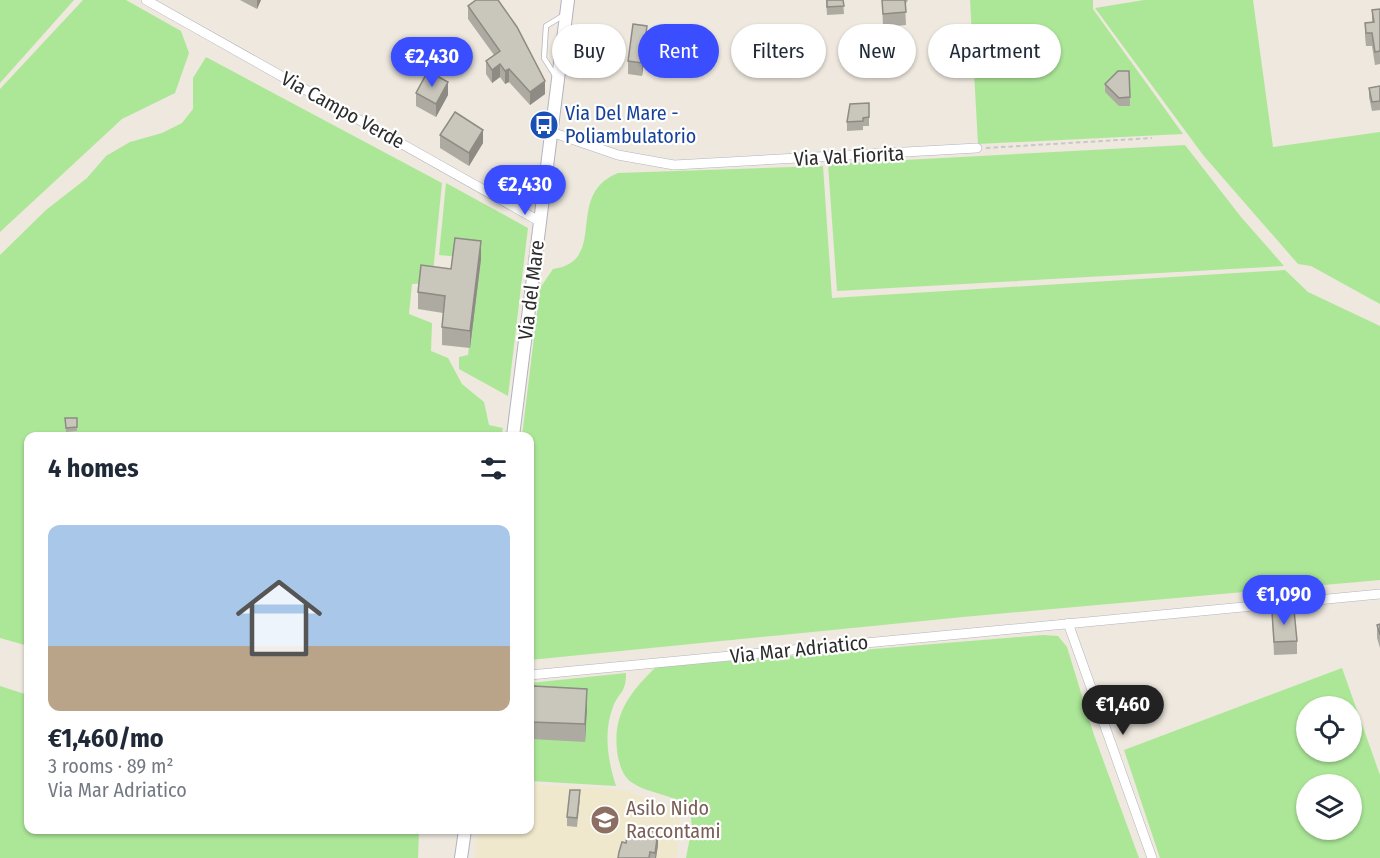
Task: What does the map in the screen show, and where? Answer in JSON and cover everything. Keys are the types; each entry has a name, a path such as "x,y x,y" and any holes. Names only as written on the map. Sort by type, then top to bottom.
{"main road":[{"name":"Via del Mare","path":"513,432 568,0"},
{"path":"461,858 464,834"}],"street":[{"name":"Via Campo Verde","path":"146,0 539,221"},
{"name":"Via Val Fiorita","path":"551,132 618,155 652,163 680,166 977,148"},
{"name":"Via Mar Adriatico","path":"534,675 1380,594"},
{"path":"1068,623 1152,858"}],"lane":[{"path":"558,80 544,58 546,26 567,14"}],"path":[{"path":"977,148 1152,138"}],"shaded area":[{"name":"Asilo Nido Raccontami","path":"534,784 625,790 681,811 676,858 475,858 478,834 534,834"}],"green space":[{"path":"0,0 74,0 0,83"},
{"path":"83,0 126,0 181,31 189,53 175,93 122,119 0,232 0,89"},
{"path":"970,0 1093,0 1093,9 1183,134 978,144 974,78 1061,78 1061,24 971,24"},
{"path":"1144,0 1253,0 1273,147 1380,132 1380,304 1311,266 1298,264 1203,155 1095,8"},
{"path":"206,57 442,183 432,283 412,284 409,314 432,323 431,351 448,358 462,384 484,402 489,425 503,428 502,432 24,432 24,645 0,638 0,255 46,210 87,178 106,156 130,142 162,133 182,123 193,109 193,78"},
{"path":"1185,145 1241,217 1284,266 837,291 828,164"},
{"path":"823,166 832,298 1285,270 1308,292 1380,326 1380,580 963,617 534,660 534,432 522,432 540,288 553,269 570,263 579,254 584,241 588,211 593,196 602,183 618,173"},
{"path":"446,183 528,228 508,396 459,369 459,357 468,355 480,259 439,255"},
{"path":"1043,635 1058,636 1067,647 1094,735 1139,858 686,858 692,827 690,808 684,803 631,782 624,774 620,764 616,743 617,730 624,707 637,687 656,667"},
{"path":"1342,668 1352,696 1296,696 1296,762 1362,762 1362,724 1380,775 1380,858 1160,858 1124,750"},
{"path":"626,673 625,685 613,707 607,736 616,786 534,781 534,683"},
{"path":"0,686 24,694 24,834 419,834 418,858 0,858"}],"building":[{"path":"476,0 498,0 517,27 545,81 530,92 509,69 505,71 500,64 492,70 486,61 500,51 468,6"},
{"path":"827,0 843,0 844,6 827,7"},
{"path":"882,0 905,0 906,12 883,14"},
{"path":"1380,9 1380,51 1375,52 1372,33 1366,33 1365,23 1374,22 1372,10"},
{"path":"633,24 638,25 638,62 628,61"},
{"path":"428,71 448,82 436,104 416,93"},
{"path":"1118,71 1129,71 1130,97 1119,98 1105,84"},
{"path":"1380,86 1380,101 1372,102 1369,88"},
{"path":"869,103 869,117 863,118 863,121 847,122 850,104"},
{"path":"455,112 483,130 469,153 440,135"},
{"path":"455,238 481,241 470,331 442,327 445,296 418,292 421,265 451,269"},
{"path":"65,418 77,418 77,427 66,428"},
{"path":"1294,610 1297,641 1274,642 1272,612"},
{"path":"534,686 587,689 585,724 534,722"},
{"path":"570,790 580,790 577,818 567,817"},
{"path":"628,828 658,832 655,853 650,852 649,858 618,858 622,842 626,843"}],"place":[{"name":"Via Del Mare - Poliambulatorio","path":"544,125"},
{"name":"Asilo Nido Raccontami","path":"605,820"}]}
